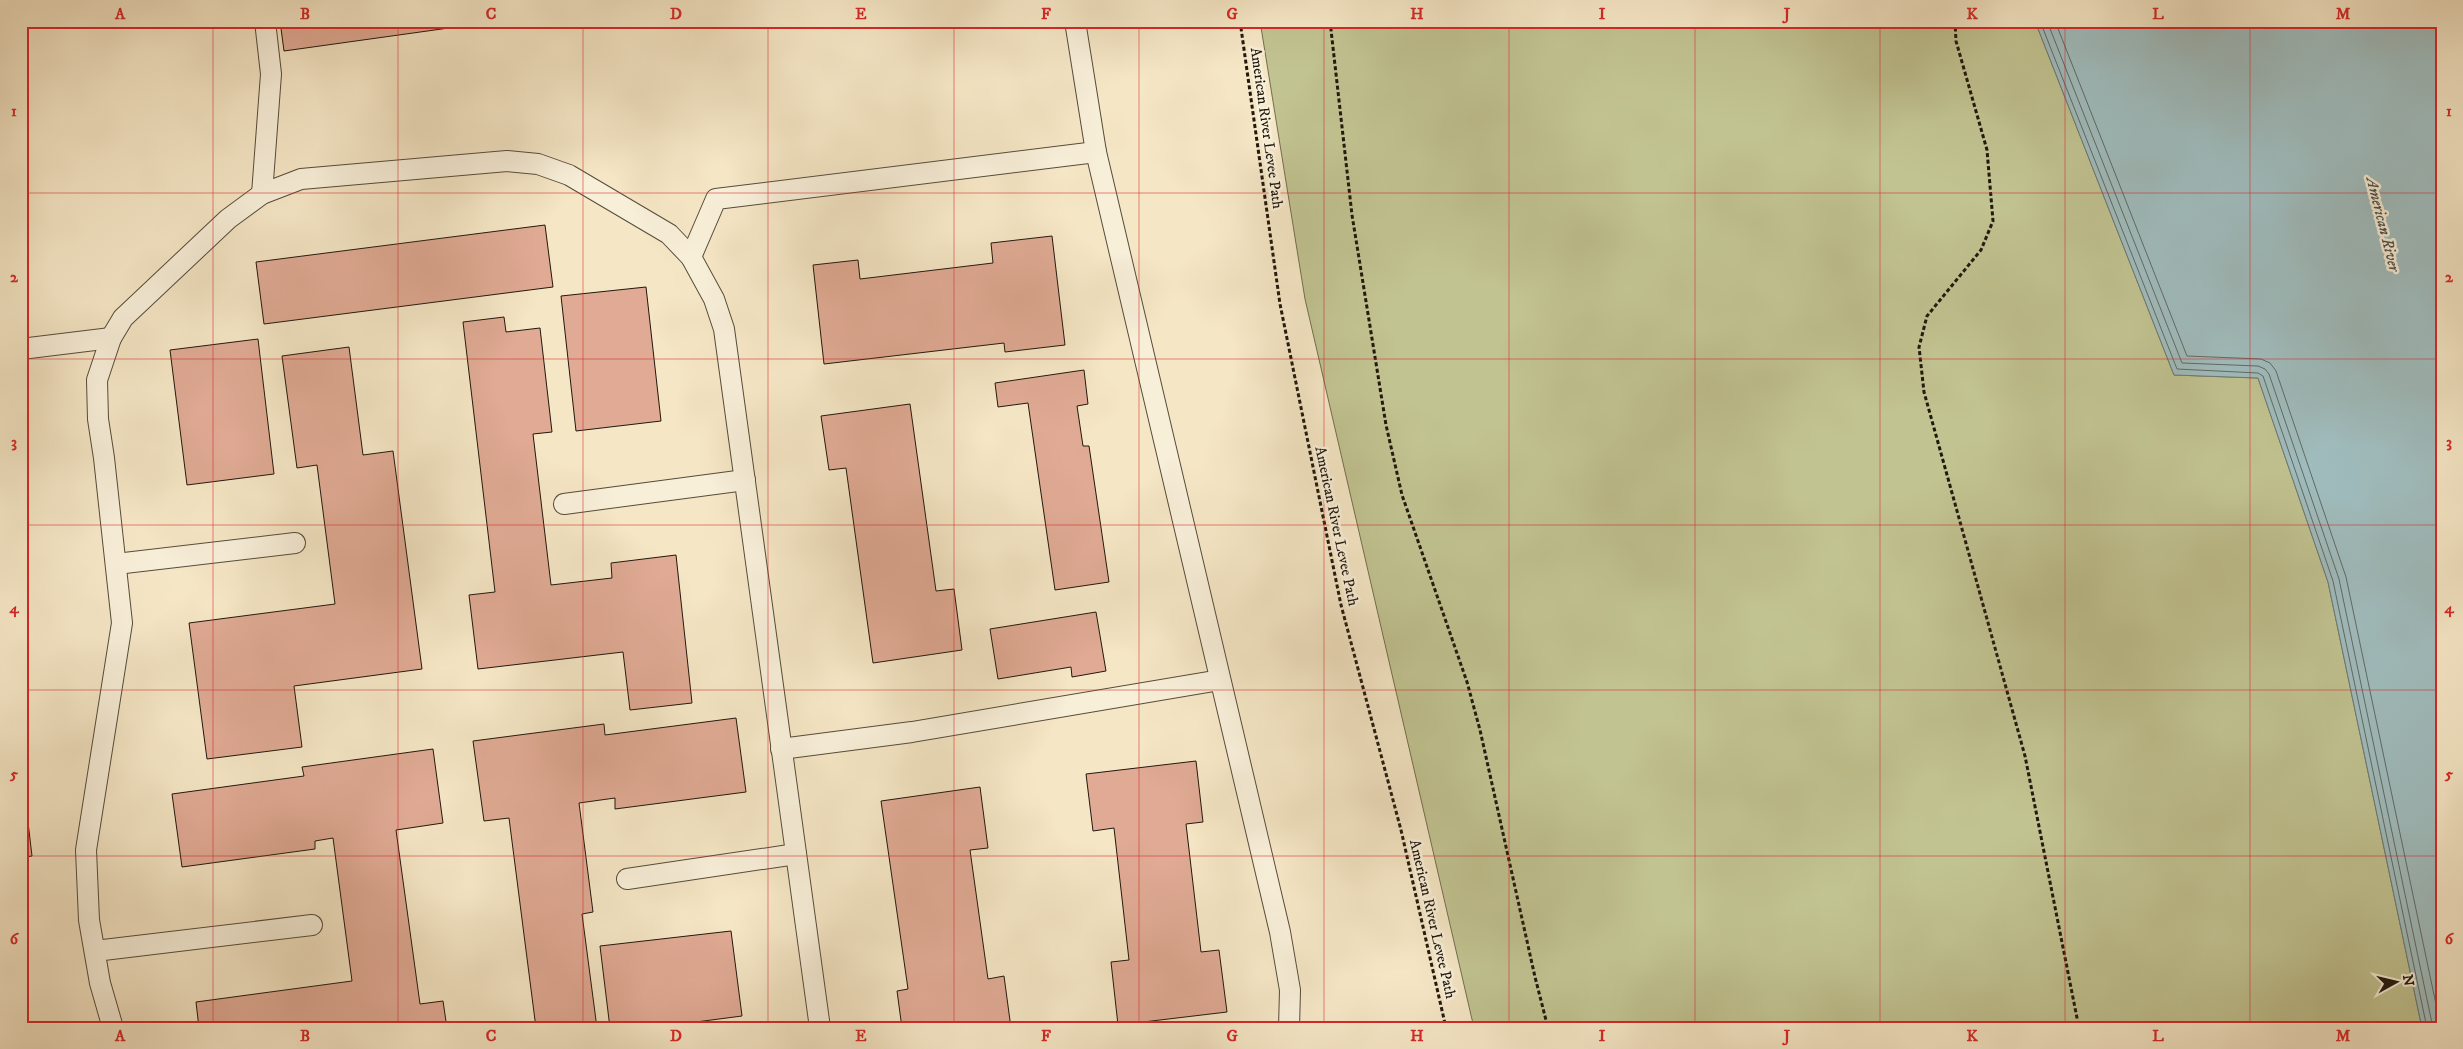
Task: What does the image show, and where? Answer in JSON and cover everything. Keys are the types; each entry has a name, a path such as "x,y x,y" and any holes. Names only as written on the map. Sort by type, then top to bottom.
{"lane":[{"path":"262,194 271,74 265,21"},
{"path":"1074,21 1096,152 1280,932 1290,990 1289,1028"},
{"path":"690,258 716,199 1096,152"},
{"path":"112,1028 89,920 86,850 122,623 98,420 97,380 111,338 130,312 228,219 262,194 301,179 507,161 538,164 569,175 669,234 690,258 714,299 724,329 820,1028"},
{"path":"21,349 111,338"},
{"path":"564,504 745,480"},
{"path":"116,564 295,543"},
{"path":"781,748 912,732 1220,680"},
{"path":"626,878 796,854"},
{"path":"95,951 312,925"}],"path":[{"name":"American River Levee Path","path":"1240,21 1284,323 1341,605 1401,830 1446,1028"},
{"path":"1330,21 1352,215 1386,425 1402,495 1455,645 1476,714 1548,1028"},
{"path":"1955,21 1956,41 1987,150 1993,221 1981,250 1926,316 1919,347 1923,383 2025,756 2079,1028"}],"green space":[{"path":"1260,21 2035,21 2174,375 2258,378 2328,582 2422,1028 1474,1028 1305,299"}],"water":[{"name":"American River","path":"2035,21 2442,21 2442,1028 2422,1028 2328,582 2258,378 2174,375"}],"building":[{"path":"280,21 499,21 284,51"},
{"path":"545,225 553,287 264,324 256,262"},
{"path":"1052,236 1065,345 1005,352 1004,343 824,364 813,265 858,260 860,279 993,263 991,243"},
{"path":"646,287 661,421 576,431 561,296"},
{"path":"504,317 506,332 540,328 552,432 533,434 551,585 612,578 611,563 676,555 692,703 630,710 623,652 478,669 469,595 495,592 463,322"},
{"path":"258,339 274,474 187,485 170,350"},
{"path":"349,347 363,455 393,451 422,669 294,686 302,747 207,759 189,623 335,604 317,465 297,468 282,356"},
{"path":"1084,370 1088,404 1077,406 1083,446 1089,446 1109,582 1055,590 1028,403 998,407 995,383"},
{"path":"910,404 936,591 954,589 962,650 873,663 846,468 829,470 821,416"},
{"path":"1096,612 1106,671 1072,677 1071,667 998,679 990,629"},
{"path":"736,718 746,792 615,809 615,798 579,803 593,912 582,914 597,1028 536,1028 509,818 484,821 473,741 604,724 605,735"},
{"path":"433,749 443,823 396,830 420,1004 443,1001 447,1028 199,1028 196,1002 352,981 333,838 315,841 315,849 182,867 172,794 304,776 302,767"},
{"path":"1196,761 1203,822 1186,824 1201,952 1219,950 1227,1012 1118,1025 1111,962 1129,960 1114,828 1093,831 1086,774"},
{"path":"21,763 32,856 21,858"},
{"path":"980,787 988,848 970,850 988,979 1004,976 1011,1028 902,1028 897,991 908,989 881,801"},
{"path":"731,931 742,1016 650,1028 610,1028 600,946"}]}
